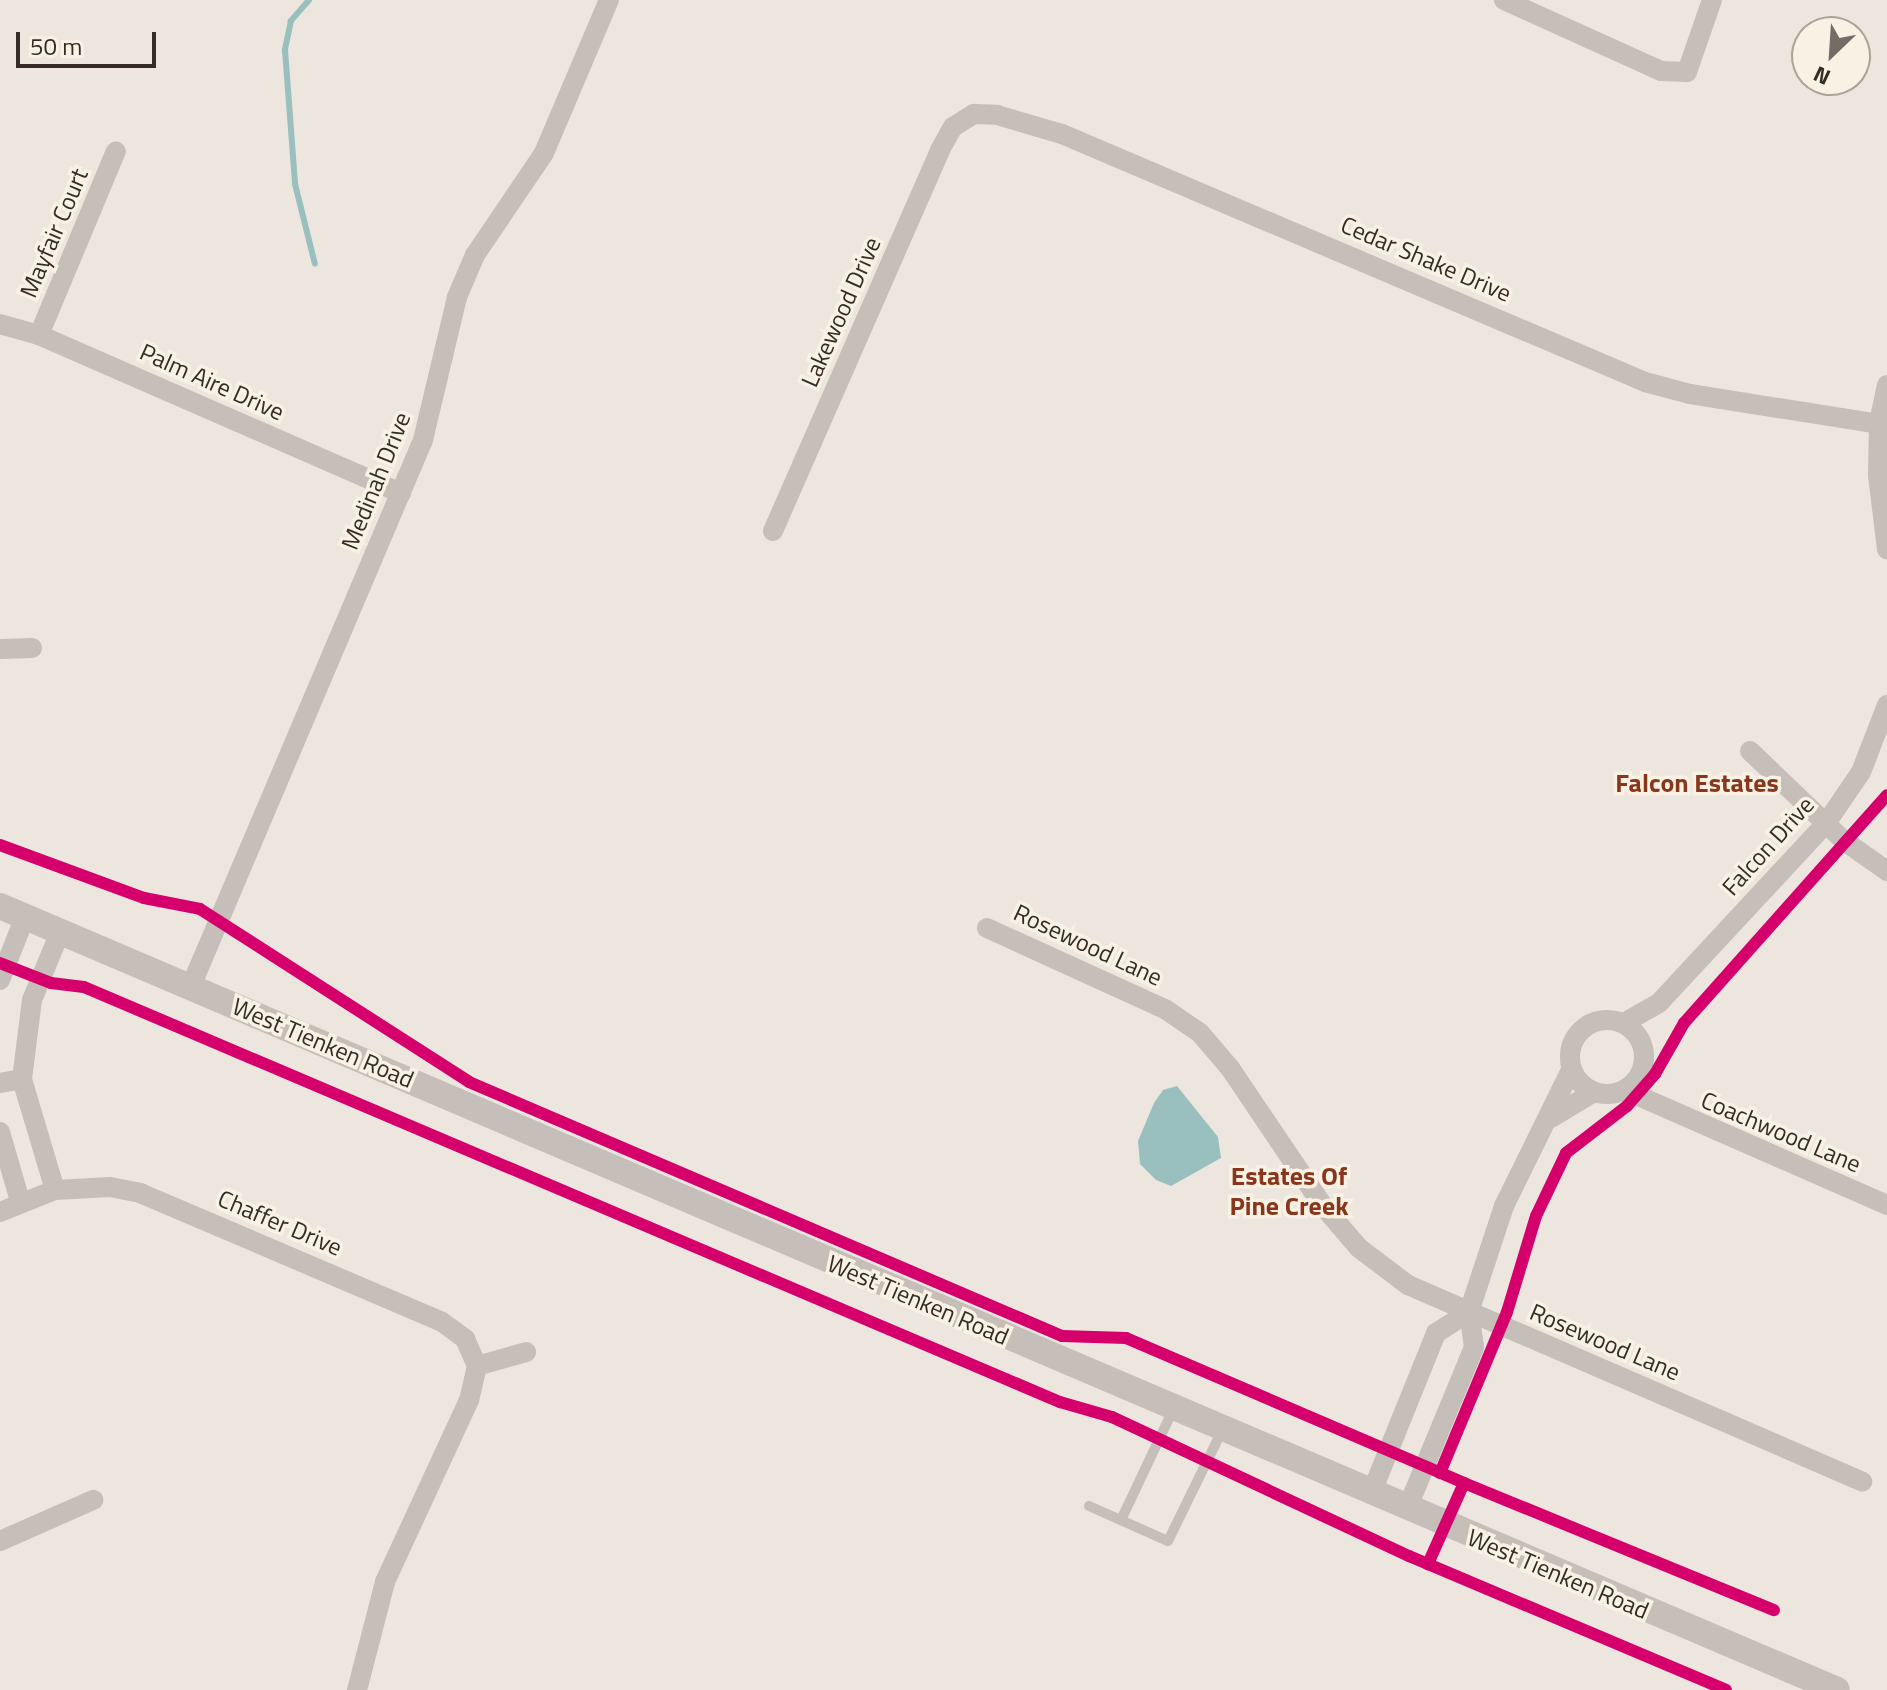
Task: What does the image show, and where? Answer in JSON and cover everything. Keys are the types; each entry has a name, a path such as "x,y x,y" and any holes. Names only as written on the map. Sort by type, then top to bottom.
{"street":[{"name":"Medinah Drive","path":"191,986 401,493 431,413 457,297 475,255 544,153 609,0"},
{"path":"1504,0 1661,71 1687,72 1712,0"},
{"name":"Cedar Shake Drive","path":"965,120 974,114 997,115 1062,134 1645,382 1690,394 1879,424"},
{"name":"Lakewood Drive","path":"773,531 940,150 953,127 965,120"},
{"name":"Mayfair Court","path":"39,335 116,151"},
{"name":"Palm Aire Drive","path":"0,324 39,335 401,493"},
{"path":"1887,385 1879,424 1878,475 1887,549"},
{"path":"0,649 32,648"},
{"name":"Falcon Drive","path":"1624,1023 1659,1003 1827,822 1861,772 1887,705"},
{"path":"1750,751 1843,840 1887,871"},
{"name":"West Tienken Road","path":"0,906 1222,1431 1837,1690"},
{"path":"0,980 25,917"},
{"name":"Rosewood Lane","path":"987,928 1165,1009 1200,1033 1230,1068 1323,1206 1359,1248 1408,1285 1862,1481"},
{"path":"37,1195 22,1079 32,1000 60,932"},
{"name":"Falcon Drive","path":"1642,1043 1659,1003"},
{"path":"1407,1509 1474,1347 1469,1312 1504,1206 1551,1118 1571,1070 1571,1044 1577,1033 1599,1020 1624,1023 1642,1043 1641,1071 1656,1102"},
{"path":"1571,1070 1594,1092"},
{"path":"1551,1118 1594,1092 1625,1090 1641,1071"},
{"path":"0,1083 22,1079"},
{"name":"Coachwood Lane","path":"1625,1090 1656,1102 1681,1118 1887,1205"},
{"path":"0,1132 37,1195"},
{"name":"Chaffer Drive","path":"37,1195 110,1187 163,1201 442,1322 465,1339 477,1366"},
{"path":"0,1212 37,1195"},
{"path":"1371,1494 1436,1333 1469,1312"},
{"path":"357,1690 385,1582 451,1447 477,1366 526,1352"},
{"path":"0,1541 93,1500"}],"lane":[{"path":"1121,1520 1173,1410"},
{"path":"1089,1506 1168,1541 1222,1431"}],"water":[{"path":"1177,1086 1218,1137 1221,1158 1171,1186 1156,1180 1140,1164 1138,1141 1163,1090"}],"waterway":[{"path":"309,0 291,21 285,50 295,184 315,264"}],"cycle path":[{"path":"1440,1473 1507,1312 1536,1216 1566,1153 1627,1106 1655,1074 1684,1023 1887,795"},
{"path":"0,845 144,898 200,909 469,1082 1062,1336 1126,1338 1464,1483 1428,1564"},
{"path":"0,963 51,983 84,987 1060,1402 1112,1417 1409,1556 1726,1690"},
{"path":"1464,1483 1774,1610"}],"district":[{"name":"Falcon Estates","path":"1697,783"},
{"name":"Estates Of Pine Creek","path":"1289,1191"}]}
